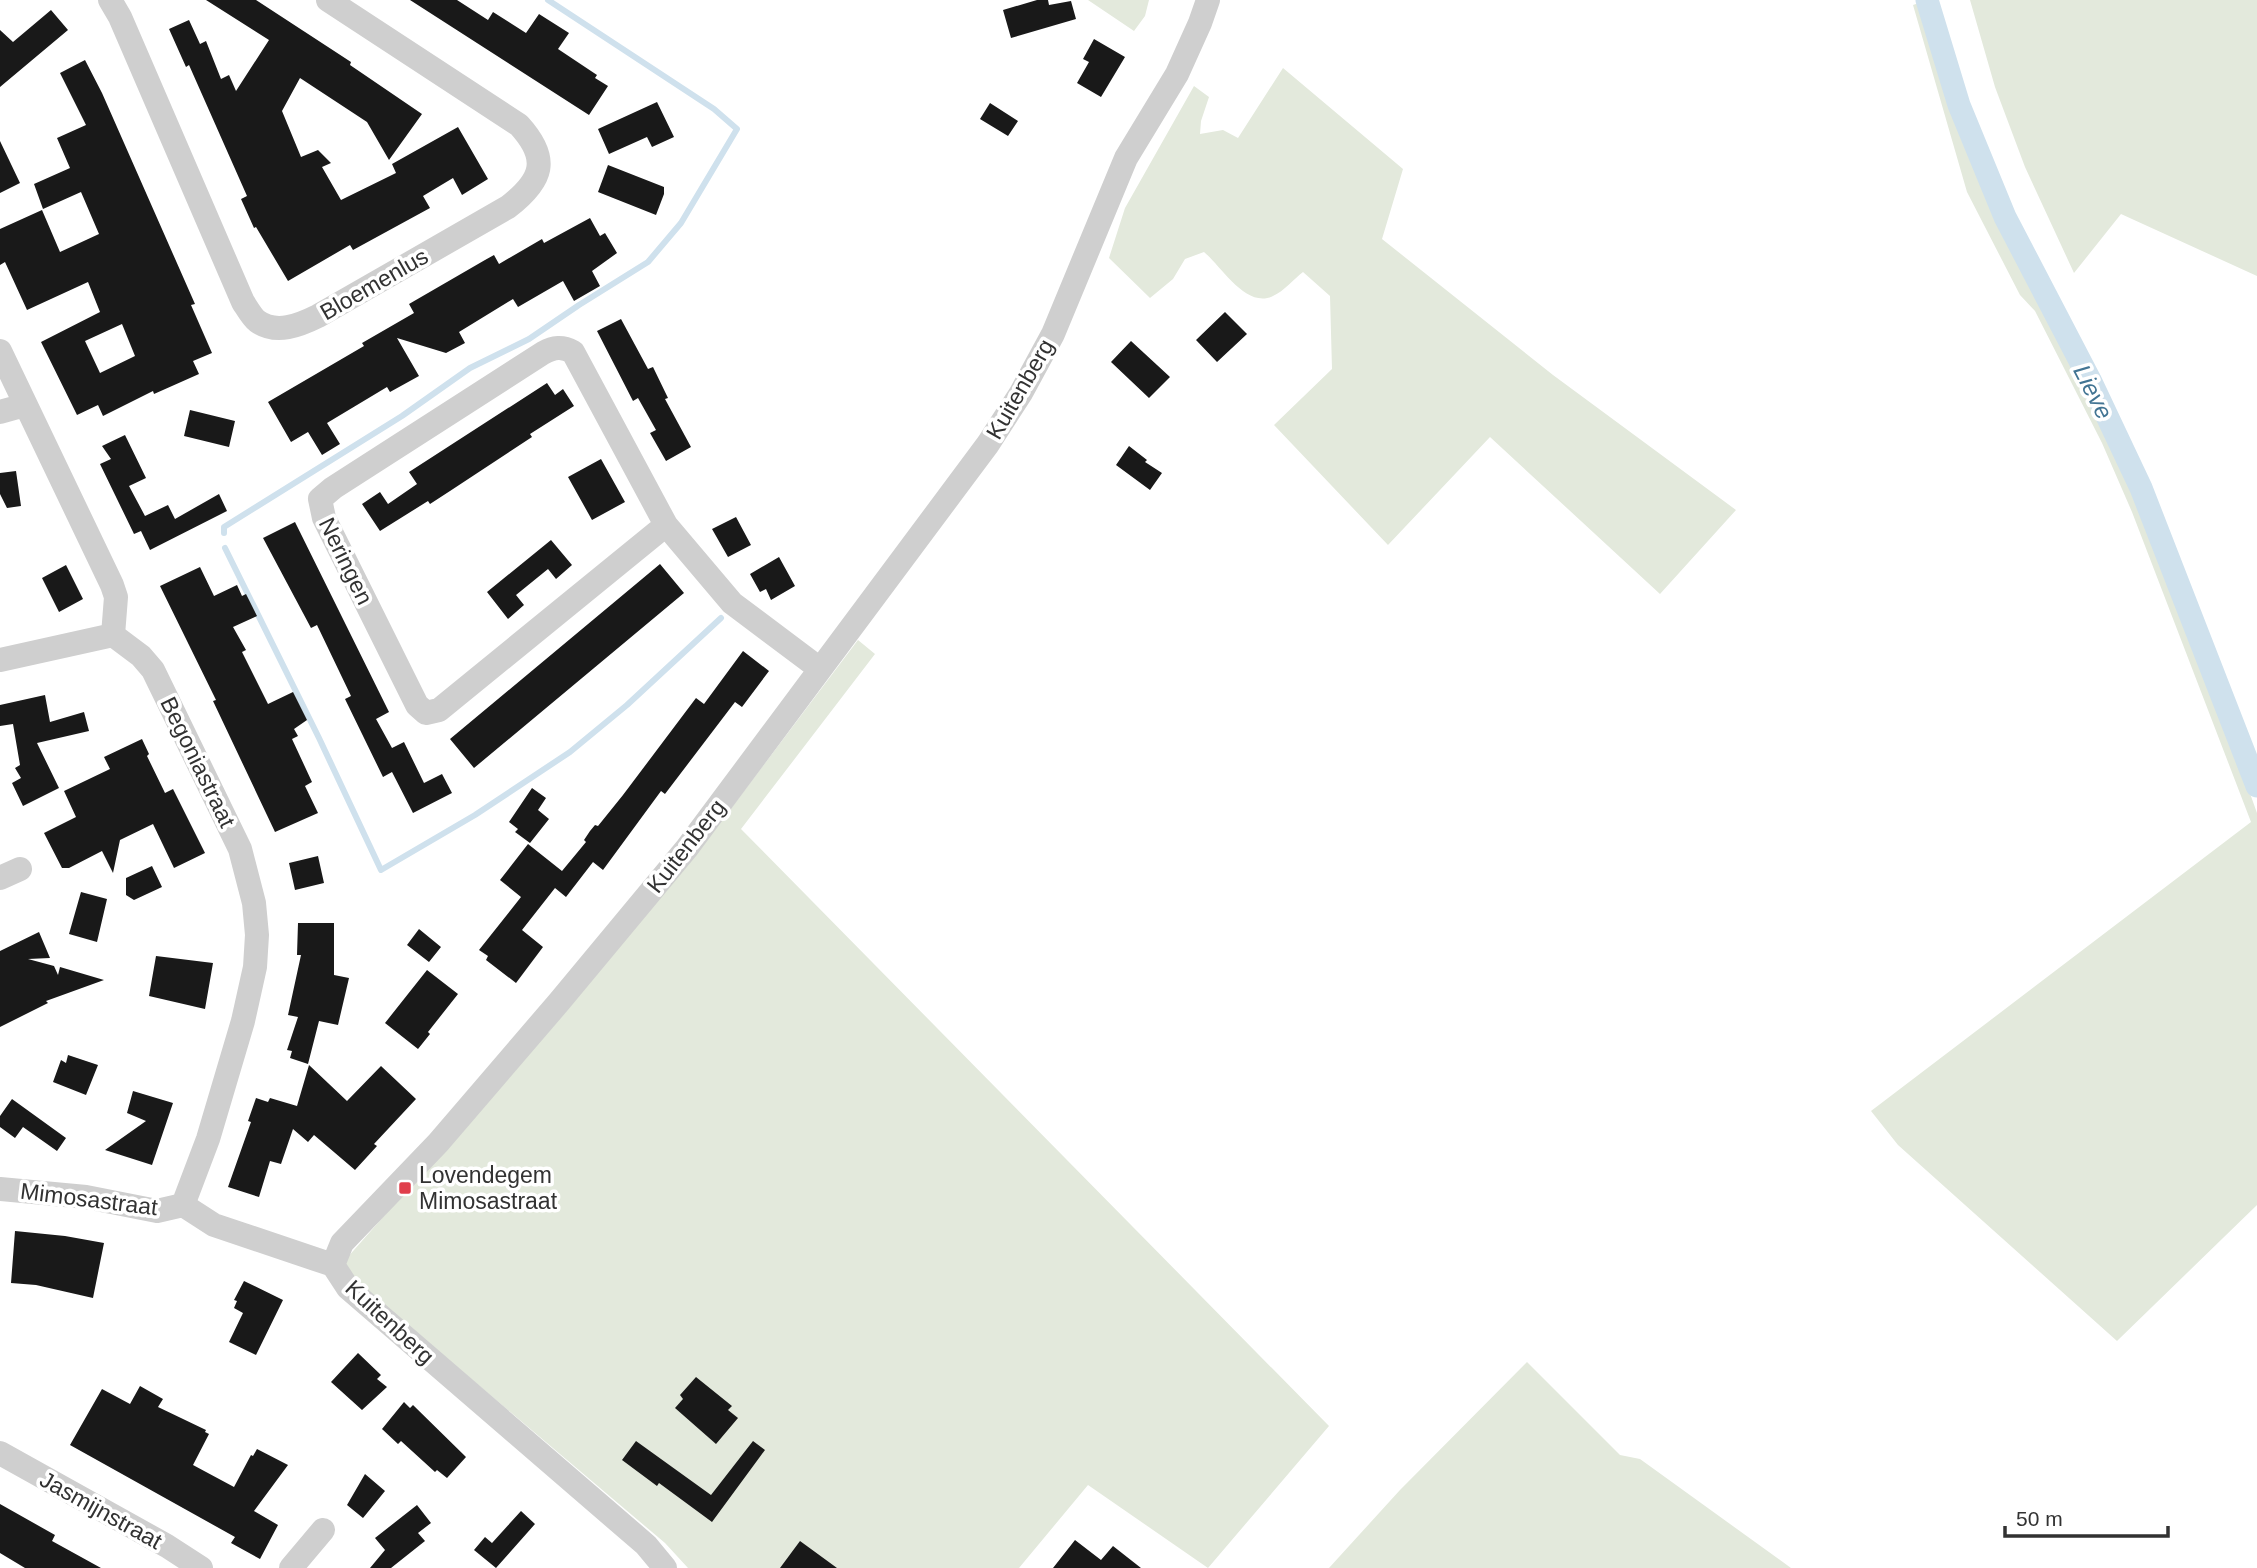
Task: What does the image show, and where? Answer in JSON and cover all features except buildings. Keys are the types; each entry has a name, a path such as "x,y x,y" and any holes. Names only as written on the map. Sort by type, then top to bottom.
{"street":[{"name":"Bloemenlus","path":"110,0 120,17 243,302 258,321 276,328 298,327 508,207 527,192 538,173 537,152 531,139 519,125 328,0"},
{"name":"Kuitenberg","path":"666,1568 646,1545 348,1288 333,1265 342,1242 438,1143 687,848 974,464 1021,393 1052,334 1126,158 1177,74 1208,0"},
{"name":"Neringen","path":"666,525 439,710 426,713 417,705 324,518 320,499 543,353 552,348 566,349 573,352 666,525 732,603 820,669"},
{"path":"0,351 116,597 113,635 0,660"},
{"path":"0,412 25,405"},
{"name":"Begoniastraat","path":"113,635 141,656 161,685 240,849 254,904 257,935 255,967 243,1021 208,1139 184,1205"},
{"name":"Mimosastraat","path":"0,1189 86,1196 157,1211 184,1205 214,1226 333,1265"},
{"name":"Jasmijnstraat","path":"0,1453 167,1546 201,1568"},
{"path":"291,1568 323,1530"}],"shaded area":[{"path":"1088,0 1149,0 1145,16 1134,31"},
{"path":"1970,0 2257,0 2257,276 2121,214 2074,273 2025,167 1995,87"},
{"path":"1922,2 1951,103 1997,218 2104,421 2156,542 2257,813 2257,1205 2117,1341 1898,1145 1871,1111 2251,822 2132,512 2102,443 2035,311 2020,295 1967,192 1913,5"},
{"path":"1283,68 1403,169 1382,239 1553,375 1736,510 1660,594 1490,437 1388,545 1274,425 1332,369 1330,296 1303,272 1273,296 1253,297 1235,284 1204,252 1185,259 1173,279 1150,298 1109,258 1125,208 1194,86 1209,97 1201,121 1200,134 1223,130 1238,138"},
{"path":"858,640 875,654 741,829 1329,1426 1208,1568 1088,1485 1019,1568 688,1568 665,1543 339,1267 534,1046 726,815"},
{"path":"1527,1362 1620,1455 1640,1459 1791,1568 1329,1568 1400,1490"}],"waterway":[{"path":"224,533 224,527 402,416 470,368 529,339 648,262 681,223 737,129 714,109 548,0"},
{"name":"Lieve","path":"1927,0 1959,105 2005,217 2090,380 2141,488 2257,786"},
{"path":"225,548 381,870 475,815 570,752 627,705 721,618"}],"place":[{"name":"Lovendegem Mimosastraat","path":"405,1188"}]}
